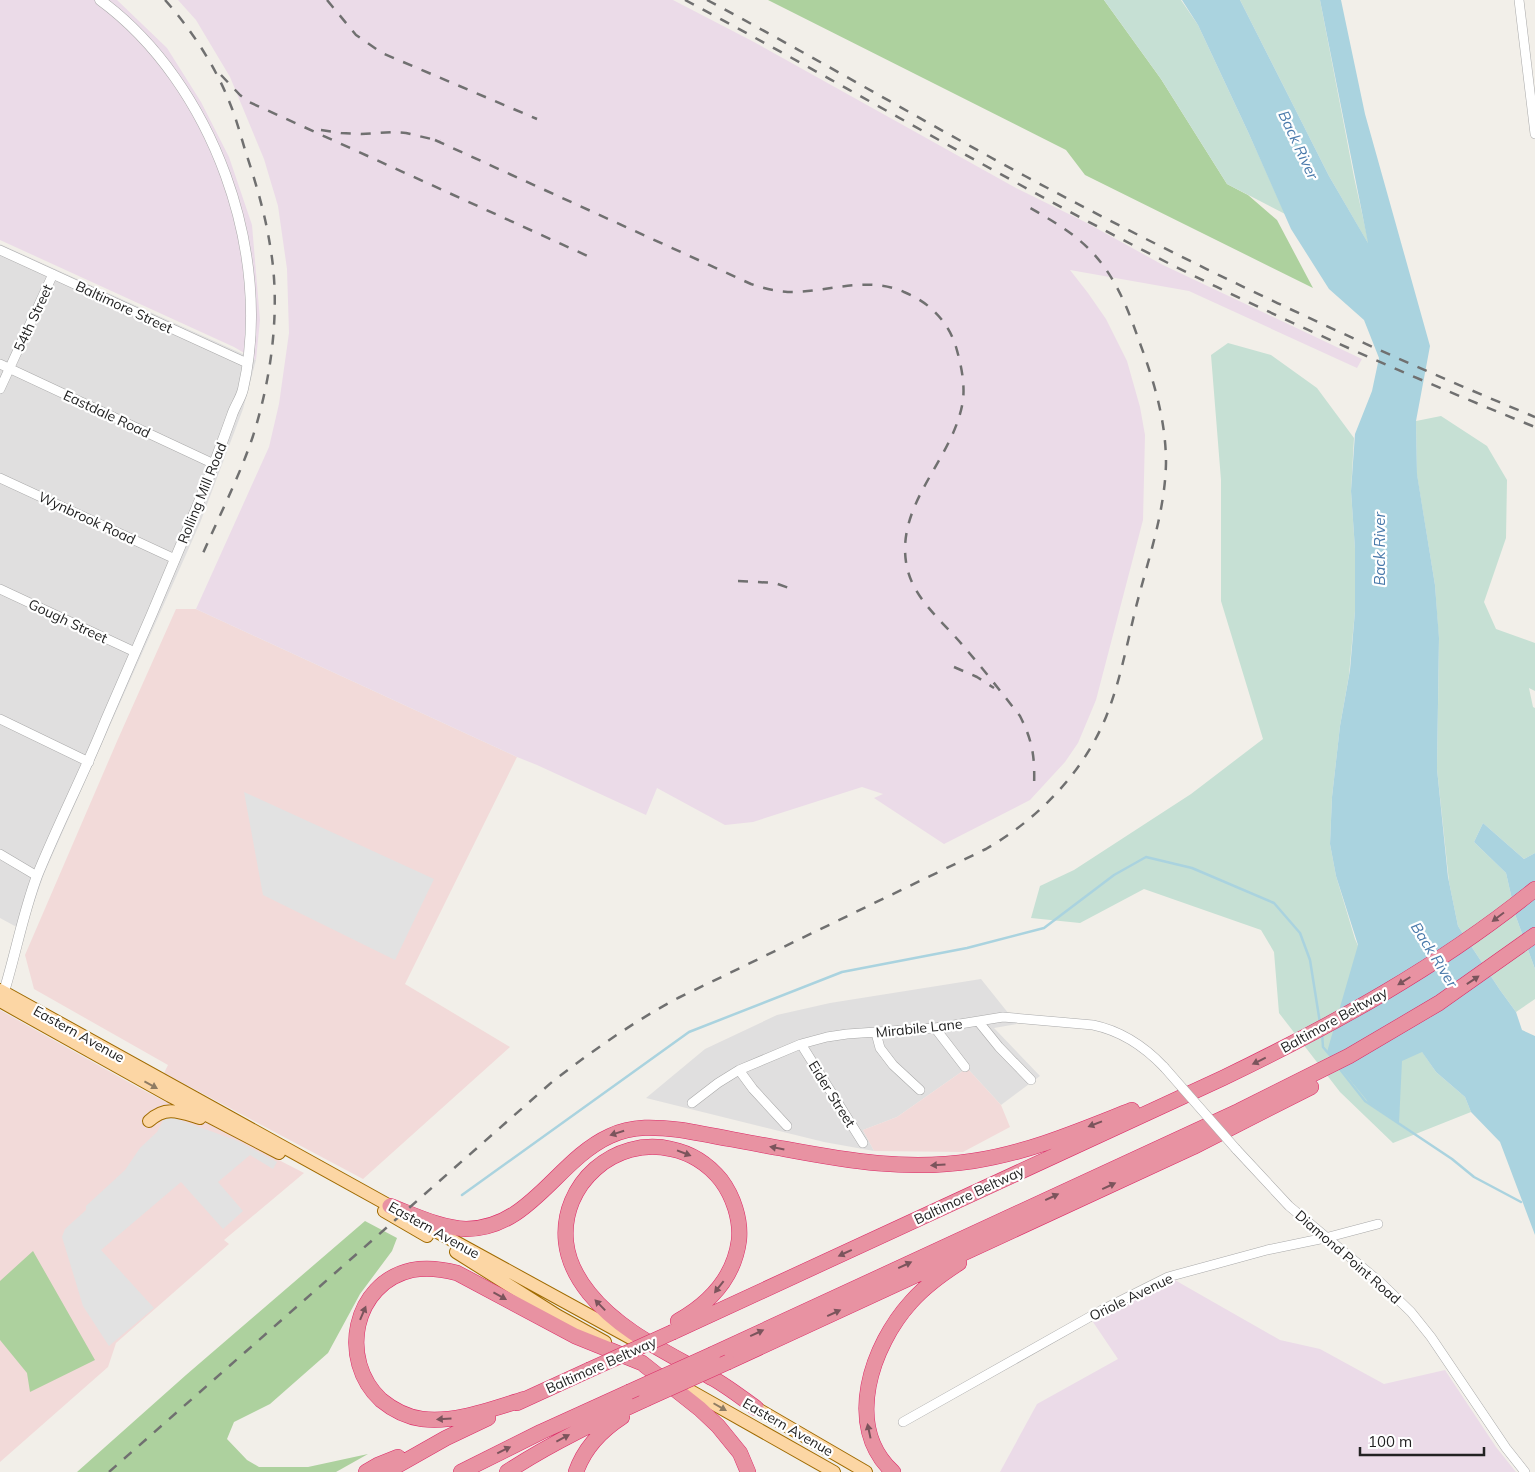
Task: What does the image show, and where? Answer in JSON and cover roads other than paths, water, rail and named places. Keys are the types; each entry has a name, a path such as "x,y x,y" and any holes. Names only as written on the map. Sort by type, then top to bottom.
{"highway":[{"name":"Baltimore Beltway","path":"386,1472 446,1438 669,1330 1223,1078 1295,1043 1377,998 1422,970 1474,935 1535,889"},
{"path":"506,1472 568,1435 1193,1147 1313,1080 1439,1003 1535,935"},
{"path":"390,1206 454,1228 478,1228 495,1224 520,1210 583,1153 601,1141 621,1132 641,1127 681,1130 859,1163 905,1166 943,1165 974,1161 999,1157 1031,1147 1223,1078"},
{"path":"461,1472 532,1436 1240,1111 1313,1080"},
{"path":"669,1330 704,1304 725,1280 737,1253 738,1219 734,1203 726,1187 706,1165 694,1157 680,1151 661,1147 629,1149 604,1161 583,1182 576,1194 569,1210 566,1226 566,1242 574,1271 589,1294 616,1320 635,1334 715,1379 756,1408"},
{"path":"893,1472 880,1458 874,1447 867,1419 867,1402 870,1381 876,1362 894,1323 927,1286 946,1271 1061,1208"},
{"path":"525,1399 467,1416 449,1419 420,1419 397,1411 376,1394 367,1382 359,1365 356,1346 357,1333 364,1309 379,1289 398,1276 418,1269 442,1269 457,1273 575,1336 642,1363 700,1409 718,1426 740,1453 748,1472"},
{"path":"576,1472 587,1450 600,1435 646,1399"},
{"path":"366,1472 378,1465 446,1438"}],"main road":[{"name":"Eastern Avenue","path":"1,998 225,1125 305,1167 472,1261 558,1316 834,1472"},
{"name":"Eastern Avenue","path":"1,998 390,1206 756,1408 866,1472"},
{"path":"149,1121 157,1113 176,1111 225,1125"}],"street":[{"name":"Rolling Mill Road","path":"1,998 37,876 89,762 175,559 242,392 251,333 249,275 238,213 223,166 205,127 177,81 141,36 100,0"},
{"path":"1519,0 1535,134"},
{"name":"Baltimore Street","path":"0,250 247,363"},
{"name":"54th Street","path":"0,389 53,274"},
{"name":"Eastdale Road","path":"0,364 214,464"},
{"name":"Wynbrook Road","path":"0,478 175,559"},
{"name":"Gough Street","path":"0,590 135,652"},
{"path":"0,719 89,762"},
{"path":"0,854 37,876"},
{"name":"Mirabile Lane","path":"692,1103 739,1070 801,1044 842,1034 935,1028 1003,1017 1099,1026 1119,1032 1143,1046 1154,1056"},
{"path":"978,1021 999,1047 1031,1080"},
{"path":"935,1028 965,1067"},
{"path":"876,1033 880,1048 893,1065 920,1090"},
{"name":"Eider Street","path":"801,1044 863,1143"},
{"name":"Diamond Point Road","path":"1154,1056 1289,1206 1381,1283 1424,1327 1506,1448 1525,1472"},
{"path":"739,1070 753,1089 787,1126"},
{"name":"Oriole Avenue","path":"903,1422 1102,1310 1168,1277 1267,1250 1326,1238 1378,1224"}],"water":[{"name":"Back River","path":"1182,0 1240,0 1329,176 1368,243 1320,0 1341,0 1365,114 1430,346 1416,421 1417,474 1435,585 1439,638 1437,769 1448,877 1458,926 1516,1012 1522,1030 1535,1036 1535,1235 1500,1142 1471,1112 1465,1097 1436,1072 1422,1052 1402,1061 1399,1123 1369,1103 1327,1052 1358,945 1336,876 1330,844 1332,797 1340,726 1350,670 1355,611 1355,549 1351,491 1355,434 1372,391 1379,358 1364,320 1329,289 1291,229 1198,25"},
{"path":"1483,823 1524,859 1535,853 1535,969 1516,917 1506,873 1474,842"}],"waterway":[{"path":"462,1195 689,1032 842,972 967,948 1044,928 1114,875 1146,857 1192,868 1274,903 1300,933 1310,960 1320,1023"},
{"path":"1322,1033 1323,1047 1333,1059"},
{"path":"1339,1068 1365,1101 1452,1159 1474,1177 1521,1202"}],"railway":[{"path":"165,0 203,50 219,78 231,106 260,199 268,233 275,293 270,366 260,413 241,467 201,558"},
{"path":"327,0 356,35 382,53 537,119"},
{"path":"685,0 1046,199 1168,263 1350,349 1535,427"},
{"path":"707,0 985,154 1150,241 1341,333 1535,417"},
{"path":"221,75 249,102 592,258"},
{"path":"321,130 361,134 406,133 440,141"},
{"path":"435,140 751,284 772,290 795,292 863,285 890,287 922,301 943,321 956,347 962,373 963,400 958,421 918,499 910,519 906,540 906,562 909,575 921,598 972,656 1020,716 1028,734 1032,750 1034,787"},
{"path":"109,1472 552,1082 582,1059 613,1037 678,998 986,849 1023,824 1041,809 1072,775 1096,738 1111,704 1119,677 1163,500 1166,463 1164,431 1158,399 1149,368 1129,314 1113,280 1089,249 1060,226 1027,206"},
{"path":"738,581 775,583 789,588"},
{"path":"954,667 977,677 994,688"}]}
